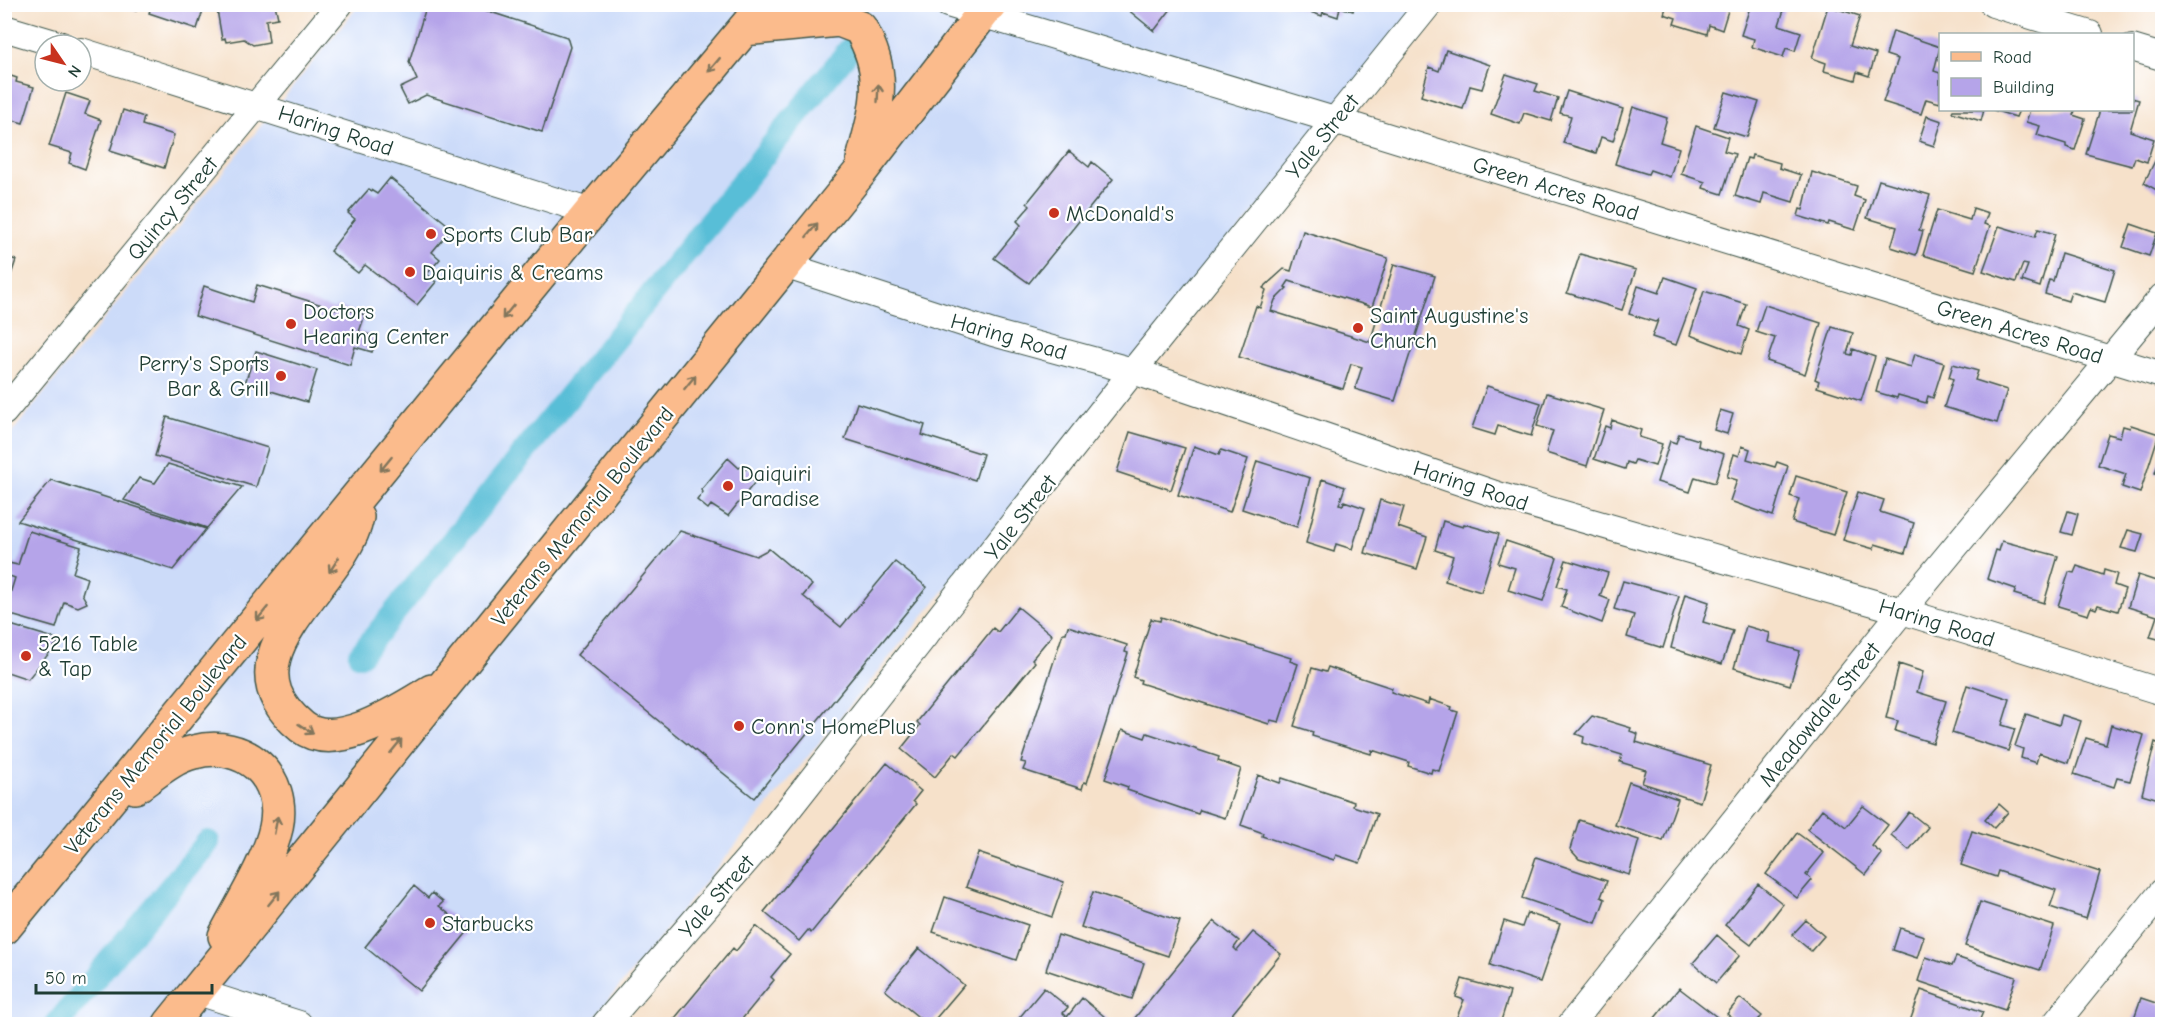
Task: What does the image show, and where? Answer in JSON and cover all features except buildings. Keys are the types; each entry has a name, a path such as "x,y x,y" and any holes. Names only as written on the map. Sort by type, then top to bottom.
{"main road":[{"name":"Veterans Memorial Boulevard","path":"4,928 591,212 765,4"},
{"name":"Veterans Memorial Boulevard","path":"170,1024 861,171 986,10"},
{"path":"744,29 839,20 860,28 879,72 877,106 861,171"},
{"path":"362,492 353,534 329,572 282,634 273,653 272,672 282,704 295,720 315,734 343,733 369,727 450,679"},
{"path":"100,812 175,759 211,748 244,755 263,769 272,781 278,811 271,843 198,992"}],"street":[{"name":"Quincy Street","path":"4,412 340,4"},
{"name":"Green Acres Road","path":"948,4 986,10 1334,120 2163,375"},
{"name":"Yale Street","path":"605,1024 765,839 1133,371 1429,4"},
{"path":"1993,4 2087,33"},
{"path":"4,28 33,36"},
{"path":"2134,48 2163,57"},
{"name":"Haring Road","path":"93,55 591,212"},
{"name":"Haring Road","path":"784,265 993,333 1133,371 1501,496 1902,611 2163,692"},
{"name":"Meadowdale Street","path":"1571,1024 1902,611 2163,297"},
{"path":"2055,1024 2163,892"},
{"path":"198,992 299,1024"}],"shaded area":[{"path":"359,5 1424,5 589,1024 5,1024 5,441"}],"waterway":[{"path":"360,655 849,50"},
{"path":"57,1024 208,842"}],"place":[{"name":"McDonald's","path":"1054,213"},
{"name":"Sports Club Bar","path":"431,234"},
{"name":"Daiquiris & Creams","path":"410,272"},
{"name":"Doctors Hearing Center","path":"291,324"},
{"name":"Saint Augustine's Church","path":"1358,328"},
{"name":"Perry's Sports Bar & Grill","path":"281,376"},
{"name":"Daiquiri Paradise","path":"728,486"},
{"name":"5216 Table & Tap","path":"26,656"},
{"name":"Conn's HomePlus","path":"739,726"},
{"name":"Starbucks","path":"430,923"}]}
